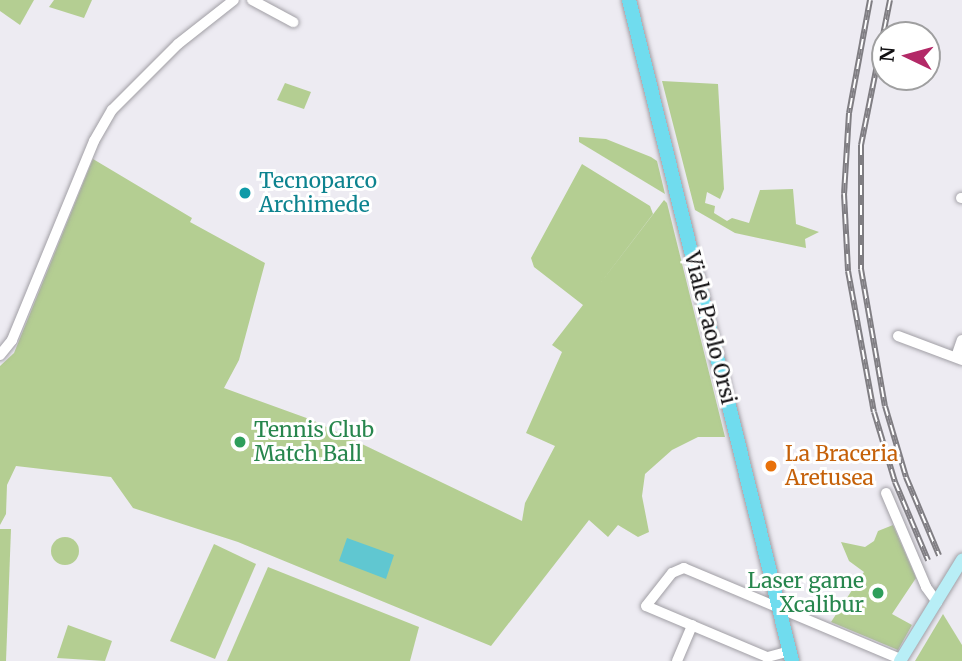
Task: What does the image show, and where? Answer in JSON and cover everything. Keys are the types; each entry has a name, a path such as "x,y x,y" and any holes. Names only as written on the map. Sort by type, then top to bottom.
{"main road":[{"name":"Viale Paolo Orsi","path":"629,0 792,657"},
{"path":"905,658 962,560"}],"street":[{"path":"0,355 12,340 94,141 111,110 178,44 234,0"},
{"path":"252,0 292,22"},
{"path":"898,336 959,358 962,340"},
{"path":"886,493 926,587 937,602"},
{"path":"792,657 767,657 646,606 672,573 684,568 779,604 905,658"},
{"path":"677,661 692,625"}],"green space":[{"path":"0,0 34,0 20,25 0,11"},
{"path":"54,0 92,0 84,18 49,7"},
{"path":"662,81 718,84 724,189 720,199 707,192 705,203 715,206 714,213 727,221 732,218 749,223 760,190 793,189 796,224 819,232 805,239 806,248 735,233 695,210"},
{"path":"285,83 311,92 304,109 277,100"},
{"path":"579,137 606,139 651,157 657,161 665,194 579,142"},
{"path":"93,159 192,218 190,222 265,263 239,360 224,388 312,420 522,521 525,503 555,446 526,433 562,352 552,345 583,305 534,267 531,258 582,164 650,206 653,214 599,285 664,200 667,203 725,437 698,437 672,450 645,474 642,496 649,532 638,537 618,525 608,537 589,520 491,646 238,542 133,508 111,477 16,466 7,485 6,514 0,525 0,366 14,353"},
{"name":"Laser game Xcalibur","path":"893,525 916,578 892,614 912,625 898,650 831,622 864,572 849,561 841,542 865,547 874,541 878,531"},
{"path":"0,529 11,529 6,661 0,661"},
{"path":"65,537 75,541 79,551 75,561 65,565 55,561 51,551 55,541"},
{"path":"214,544 256,564 215,659 170,641"},
{"path":"268,567 419,627 410,661 227,661"},
{"path":"943,614 962,645 962,661 915,661"},
{"path":"68,625 112,641 105,661 57,658"}],"water":[{"path":"347,538 394,555 386,579 339,561"}],"railway":[{"path":"870,0 849,113 844,194 848,271 874,412 895,482 928,560"},
{"path":"890,0 861,145 861,269 885,406 906,477 939,555"}],"place":[{"name":"Tecnoparco Archimede","path":"245,193"},
{"name":"Tennis Club Match Ball","path":"240,442"},
{"name":"La Braceria Aretusea","path":"771,466"},
{"name":"Laser game Xcalibur","path":"878,593"}]}
